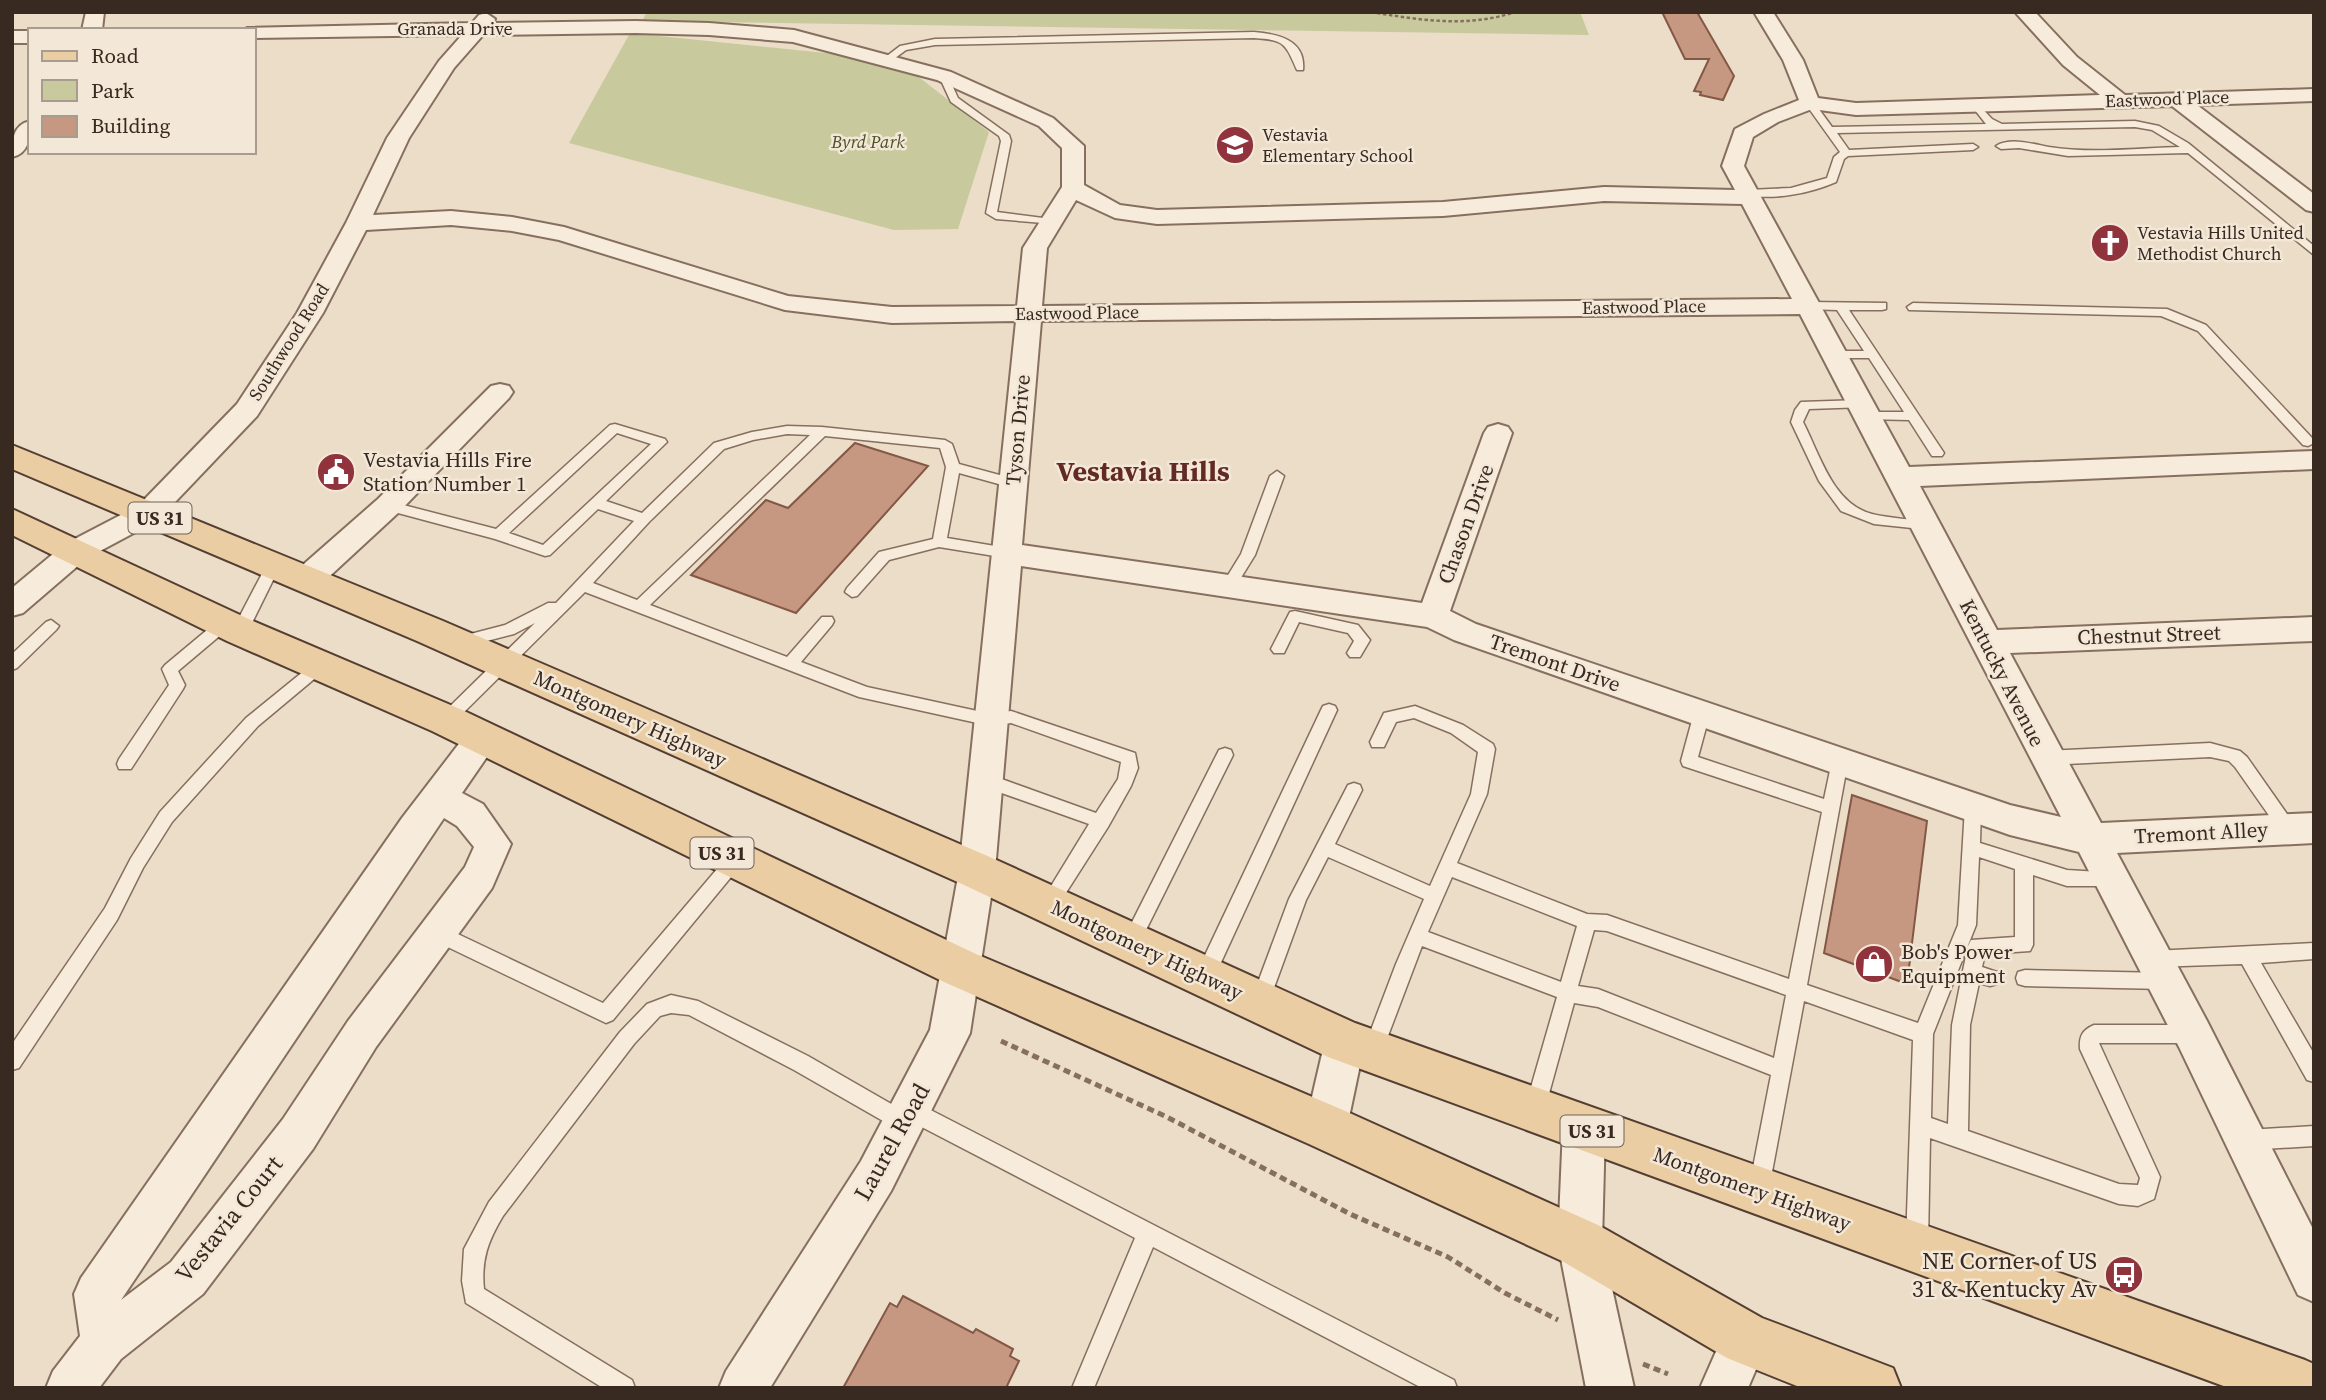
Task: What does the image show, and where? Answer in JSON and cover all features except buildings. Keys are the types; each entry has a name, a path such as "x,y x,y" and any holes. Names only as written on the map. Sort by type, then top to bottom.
{"main road":[{"name":"Montgomery Highway","path":"12,456 458,643 976,871 1359,1046 2305,1388"},
{"name":"US 31","path":"12,522 232,627 446,720 960,968 1326,1127 1580,1243 1746,1339 1873,1388"}],"street":[{"path":"1763,12 1793,60 1810,103"},
{"path":"2024,12 2070,61 2119,100"},
{"name":"Granada Drive","path":"256,32 484,21 762,32 794,36 944,76"},
{"name":"Southwood Road","path":"12,605 76,551 148,513 247,410 310,313 358,223 398,138 446,65 484,21"},
{"path":"944,76 1046,122 1073,146 1073,187 1084,196 1115,211 1157,217 1443,209 1604,194 1751,195"},
{"name":"Eastwood Place","path":"1810,103 1856,109 2314,95"},
{"path":"2178,100 2314,205"},
{"name":"Kentucky Avenue","path":"1810,103 1771,118 1743,134 1734,166 2193,1034 2314,1279"},
{"path":"12,151 28,130"},
{"name":"Tyson Drive","path":"976,871 1035,248 1073,187"},
{"name":"Eastwood Place","path":"358,223 451,218 512,224 564,234 785,303 892,315 1808,306"},
{"path":"308,578 388,506 500,392"},
{"name":"Chason Drive","path":"1433,616 1498,433"},
{"path":"1900,477 2311,451"},
{"name":"Tremont Drive","path":"1006,553 1433,616 1465,632 2010,820 2089,839"},
{"name":"Chestnut Street","path":"1985,642 2314,629"},
{"path":"104,1342 97,1294 438,798 483,738"},
{"name":"Vestavia Court","path":"70,1388 104,1342 187,1278 298,1134 362,1034 479,877 493,844 470,815 438,798"},
{"name":"Tremont Alley","path":"2089,839 2301,828"},
{"name":"Laurel Road","path":"743,1388 876,1176 950,1033 976,871"},
{"path":"1326,1127 1359,1046"},
{"path":"1584,1128 1580,1243 1610,1388"},
{"path":"1724,1388 1746,1339"}],"lane":[{"path":"888,59 894,52 913,44 935,42 1254,34 1276,36 1290,42 1300,68"},
{"path":"944,76 954,100 1004,135 1006,141 991,213 996,216 1051,222"},
{"path":"1810,103 1846,153"},
{"path":"1985,105 1988,121 2006,128 2019,145"},
{"path":"1985,105 2010,122 2006,128"},
{"path":"1829,130 2135,124 2155,128 2189,149 2314,252"},
{"path":"2001,146 2019,145 2068,153 2189,149"},
{"path":"1751,195 1816,188 1832,180 1839,157 1846,153 1973,147"},
{"path":"1808,306 1882,306"},
{"path":"1841,306 1937,453"},
{"path":"1913,307 2163,312 2185,319 2202,328 2311,451"},
{"path":"1835,355 1873,354"},
{"path":"1912,416 1807,405 1801,410 1797,422 1837,498 1847,508 1867,517 1926,527"},
{"path":"388,506 499,535 545,551 660,442 615,428 499,535"},
{"path":"446,720 719,446 787,430 945,444 953,467 939,542"},
{"path":"640,606 822,431"},
{"path":"953,467 1013,483"},
{"path":"1229,585 1248,555 1277,476"},
{"path":"596,503 644,519"},
{"path":"852,592 884,556 939,542 1006,553"},
{"path":"125,764 177,685 170,669 232,627 274,564"},
{"path":"583,585 865,693 991,720 1010,717 1129,758 1130,768 1125,781 1049,904"},
{"path":"458,643 509,630 568,599"},
{"path":"1279,649 1295,616 1353,629 1362,640 1355,653"},
{"path":"790,664 827,621"},
{"path":"12,664 51,626"},
{"path":"12,1062 111,914 137,863 166,817 252,722 320,666"},
{"path":"1205,976 1329,710"},
{"path":"1359,1046 1435,896 1479,794 1487,750 1457,729 1415,712 1390,717 1378,742"},
{"path":"1702,713 1689,761 1831,808"},
{"path":"2046,758 2210,750 2223,752 2241,762 2301,828"},
{"path":"1130,942 1225,755"},
{"path":"1758,1191 1840,761"},
{"path":"985,780 1102,822"},
{"path":"1260,1001 1298,899 1354,790"},
{"path":"1916,1248 1923,1034 1967,925 1973,807"},
{"path":"1971,847 2067,878 2110,878"},
{"path":"1326,848 1435,896"},
{"path":"437,933 606,1014 735,860"},
{"path":"1958,1138 1961,1026 1980,975 1977,946 2024,945 2024,865"},
{"path":"1447,867 1587,922 1607,923 1923,1034"},
{"path":"1535,1110 1587,922"},
{"path":"1417,936 1568,993 1598,998 1783,1071"},
{"path":"2025,978 2159,970 2247,956 2314,951"},
{"path":"2247,956 2314,1073"},
{"path":"625,1388 474,1295 470,1262 480,1234 496,1209 626,1038 654,1010 671,1004 691,1007 1148,1233 1446,1388"},
{"path":"1919,1124 2119,1194 2138,1196 2147,1192 2150,1177 2090,1049 2089,1039 2094,1034 2193,1034"},
{"path":"2247,1140 2314,1136"},
{"path":"1083,1388 1148,1233"}],"path":[{"path":"1371,12 1455,21 1492,19 1514,12"},
{"path":"1000,1041 1167,1117 1350,1214 1448,1257 1506,1293 1561,1321"}],"green space":[{"path":"647,12 1580,12 1589,35 642,21"},
{"name":"Byrd Park","path":"630,33 845,55 915,74 989,132 958,229 894,230 569,143"}],"place":[{"name":"Vestavia Elementary School","path":"1235,145"},
{"name":"Vestavia Hills United Methodist Church","path":"2110,243"},
{"name":"Vestavia Hills Fire Station Number 1","path":"336,472"},
{"name":"Bob's Power Equipment","path":"1874,964"},
{"name":"NE Corner of US 31 & Kentucky Av","path":"2124,1275"}],"district":[{"name":"Vestavia Hills","path":"1143,471"}]}
